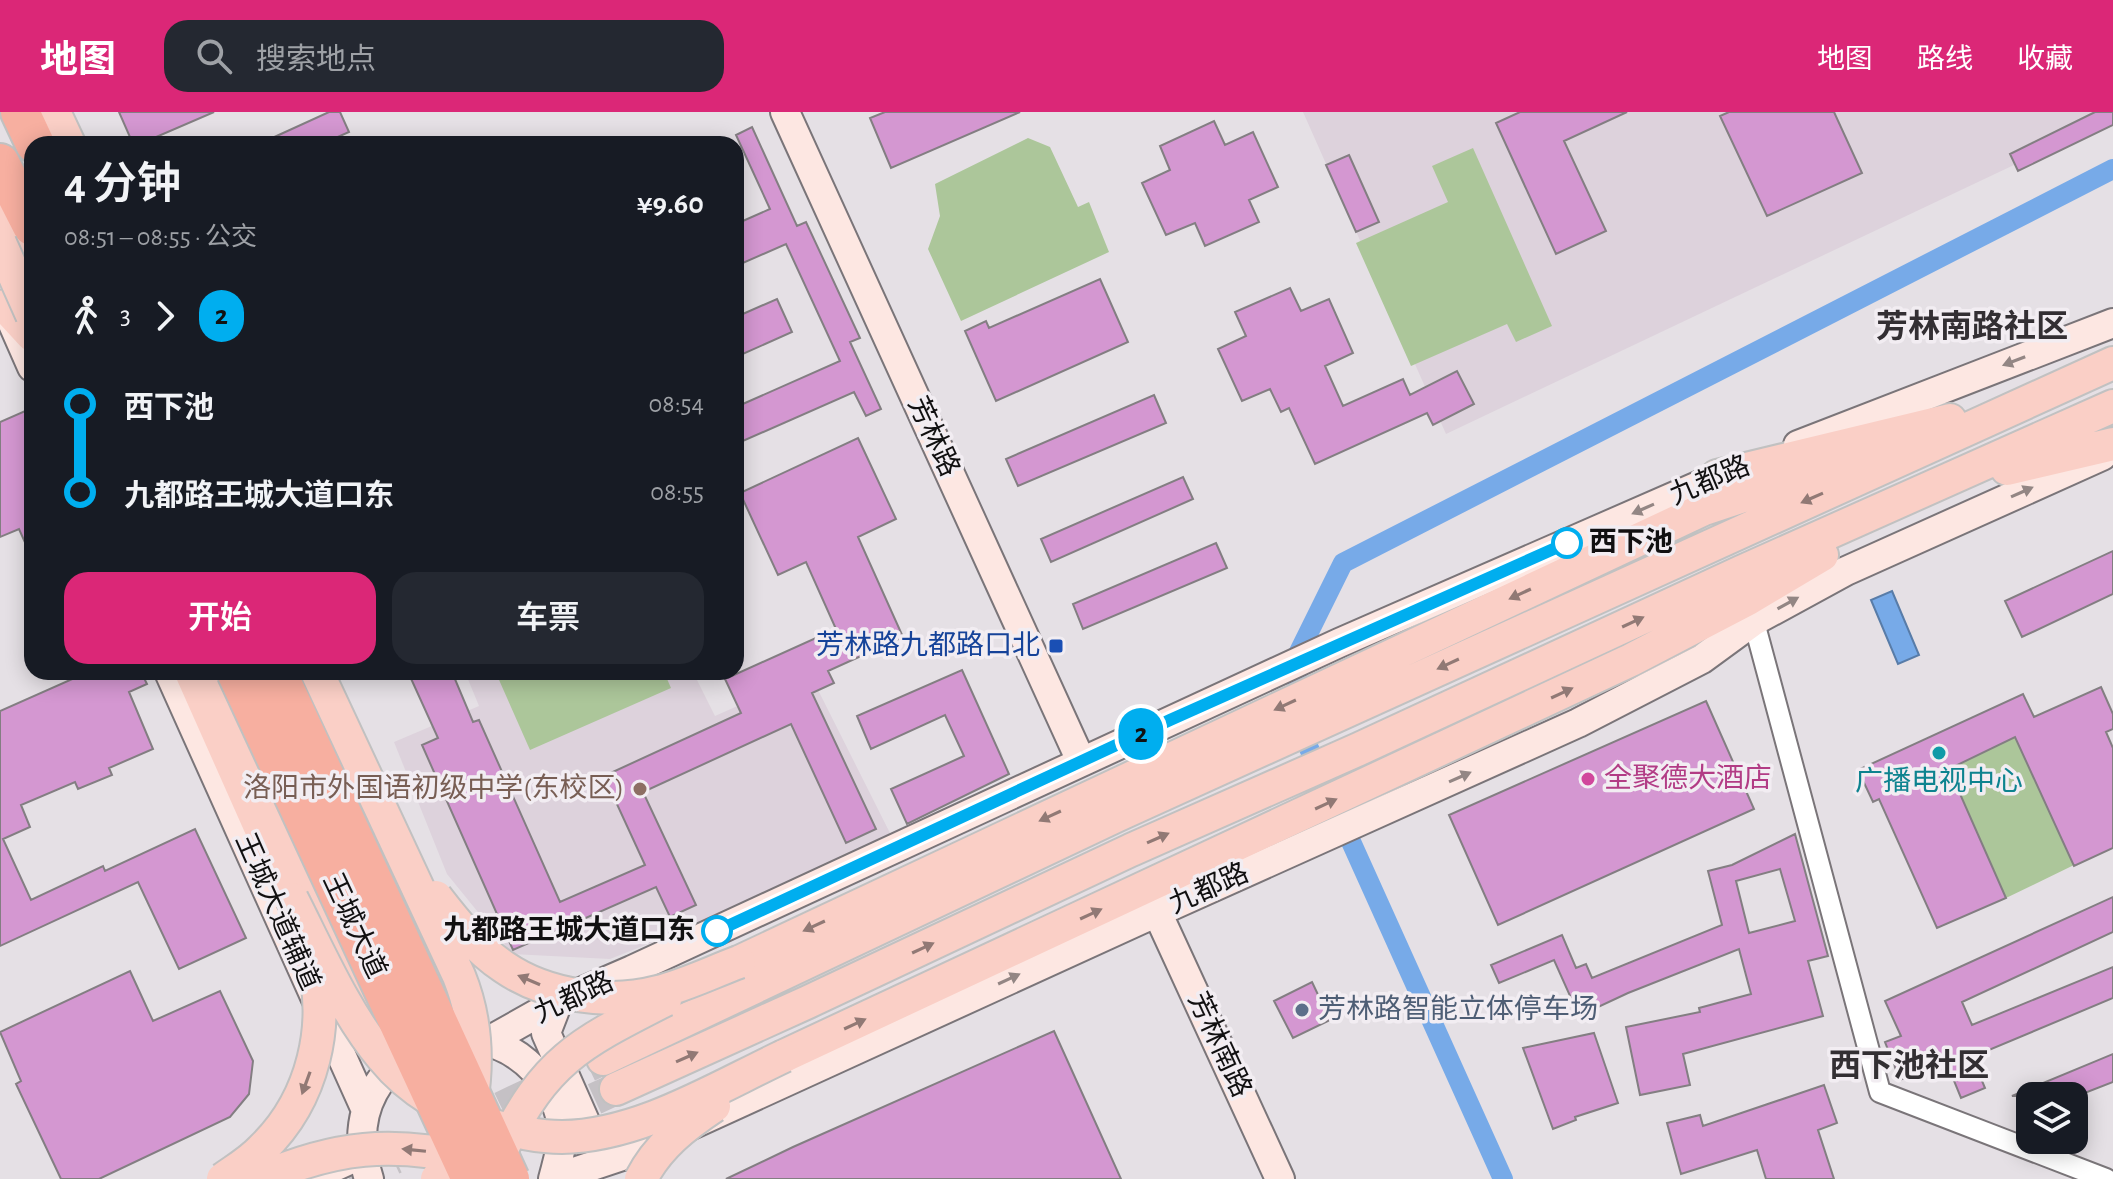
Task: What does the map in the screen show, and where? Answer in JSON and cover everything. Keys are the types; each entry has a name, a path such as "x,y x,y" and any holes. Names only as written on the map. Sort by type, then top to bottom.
{"highway":[{"path":"20,112 31,136"},
{"path":"0,163 22,255"},
{"name":"王城大道","path":"240,680 471,1179"},
{"name":"王城大道","path":"281,680 512,1179"}],"main road":[{"path":"39,112 50,136"},
{"path":"54,112 65,136"},
{"path":"67,112 78,136"},
{"name":"芳林路","path":"785,112 1087,758"},
{"name":"芳林路","path":"799,112 1087,758"},
{"path":"0,211 22,255 9,300 24,344"},
{"path":"9,300 24,323"},
{"name":"九都路","path":"474,1040 647,964 1339,643 1717,476 2113,323"},
{"path":"492,1179 500,1155 542,1080 561,1062 608,1029 739,962 1704,509 2027,401 2113,339"},
{"name":"九都路","path":"603,1059 1342,712 2113,363"},
{"path":"1717,476 2027,401"},
{"path":"616,1089 1131,850 2113,406"},
{"path":"195,680 292,899 345,1000 382,1058 448,1110 470,1120 545,1136 605,1132 646,1121 1631,660 1751,610 1936,486 2113,444"},
{"name":"九都路","path":"308,1179 366,1166 362,1126 365,1108 373,1091 395,1063 409,1053 443,1039 474,1040 513,1053 528,1064 551,1093 562,1130 553,1179 635,1166 1148,916 1578,723 1702,659 1751,610 1846,571 2113,451"},
{"name":"王城大道辅道","path":"173,680 365,1108"},
{"name":"王城大道","path":"219,680 395,1063"},
{"name":"王城大道","path":"299,680 389,881 474,1040"},
{"path":"321,680 459,976 473,1024 473,1080 467,1114 458,1141 437,1179"},
{"path":"327,680 365,764 474,1040"},
{"path":"365,764 389,881"},
{"path":"394,835 422,878 470,939 505,968 537,984 593,997 624,998 659,992 739,962"},
{"path":"223,1179 262,1150 286,1121 300,1098 314,1060 319,1024 317,976 292,899"},
{"name":"芳林南路","path":"1148,916 1260,1179"},
{"name":"芳林南路","path":"1148,916 1280,1179"},
{"path":"558,1002 546,1033 587,1126 635,1166 686,1124 759,1078 784,1056"},
{"path":"260,1179 304,1160 336,1152 392,1148 476,1160 512,1179"}],"street":[{"path":"1751,610 1880,1092 2106,1179"}],"shaded area":[{"path":"1303,112 2113,112 2113,118 1446,434"},
{"name":"洛阳市外国语初级中学(东校区)","path":"810,674 891,835 673,934 610,959 512,954 447,874 394,742 479,706 468,680 697,680 715,716"}],"green space":[{"path":"1028,138 1050,147 1078,207 1089,202 1109,252 961,321 928,249 940,216 935,184"},
{"path":"1473,148 1552,326 1516,342 1507,324 1411,366 1356,243 1448,202 1432,166"},
{"path":"499,680 668,680 671,688 530,750"},
{"path":"2015,737 2074,865 2006,898 1949,769"}],"water":[{"path":"1892,591 1919,655 1898,664 1871,600"}],"building":[{"path":"119,112 214,112 158,136 130,136"},
{"path":"329,112 340,112 349,132 340,136 276,136"},
{"path":"885,112 1020,112 891,168 870,118"},
{"path":"1520,112 1627,112 1564,141 1606,231 1556,254 1496,123"},
{"path":"1729,112 1834,112 1862,173 1767,216 1720,116"},
{"path":"2095,112 2113,112 2113,125 2018,171 2010,154"},
{"path":"1214,121 1225,145 1253,132 1278,187 1249,200 1259,222 1205,246 1195,223 1166,235 1142,183 1170,170 1160,146"},
{"path":"752,127 797,226 806,222 860,338 850,342 881,409 866,416 854,392 744,440 744,403 840,361 786,244 744,262 744,220 770,209 744,152 744,136 736,135"},
{"path":"1349,155 1379,222 1356,232 1326,165"},
{"path":"1100,279 1128,342 996,401 965,331 986,321 989,328"},
{"path":"1290,288 1301,311 1329,299 1353,353 1325,366 1343,406 1403,379 1410,395 1457,371 1474,404 1433,425 1427,413 1315,464 1289,408 1281,412 1270,389 1242,401 1218,349 1246,336 1235,312"},
{"path":"777,299 792,332 744,353 744,313"},
{"path":"1154,395 1166,423 1018,486 1006,459"},
{"path":"24,412 24,540 19,529 0,537 0,422"},
{"path":"858,438 896,519 858,537 903,637 828,671 834,683 812,693 876,829 846,843 791,724 643,792 696,905 670,917 656,887 513,950 422,745 438,738 412,680 455,680 473,722 479,720 560,902 645,865 604,776 741,713 725,680 744,680 744,670 836,629 806,562 778,575 744,502 744,491"},
{"path":"1183,477 1193,499 1051,562 1041,539"},
{"path":"1216,543 1227,568 1083,629 1073,604"},
{"path":"2113,551 2113,594 2022,637 2005,601"},
{"path":"962,670 1009,774 907,824 891,789 964,756 945,715 871,749 857,716"},
{"path":"70,680 145,680 147,684 129,692 153,749 109,768 112,775 78,789 75,782 21,805 30,827 3,839 31,900 103,866 105,871 195,829 246,938 179,969 138,882 0,946 0,711"},
{"path":"2101,687 2113,714 2113,729 2106,732 2113,748 2113,848 2074,866 2015,737 1949,769 2006,898 1937,928 1879,799 1873,802 1858,770 2023,694 2034,717"},
{"path":"1706,701 1754,809 1498,925 1449,815"},
{"path":"1795,834 1828,956 1808,961 1823,1016 1683,1054 1690,1085 1640,1095 1626,1027 1700,1012 1699,1008 1751,994 1739,949 1579,1016 1554,960 1499,983 1491,965 1562,935 1576,968 1586,964 1592,978 1722,925 1708,871 1732,865","holes":["1780,869 1795,921 1749,933 1736,881"]},
{"path":"2113,897 2113,932 1962,1002 1972,1025 2113,967 2113,998 1972,1057 1985,1088 1961,1098 1946,1061 1900,1080 1885,1042 1901,1036 1885,1001"},
{"path":"130,971 153,1021 220,991 253,1061 249,1094 230,1117 99,1179 61,1179 16,1084 21,1081 0,1032"},
{"name":"芳林路智能立体停车场","path":"1312,982 1330,1020 1293,1038 1274,1001"},
{"path":"1054,1031 1121,1179 726,1179 793,1147"},
{"path":"1594,1033 1618,1103 1575,1117 1576,1120 1553,1129 1523,1048"},
{"path":"2113,1054 2113,1082 2088,1092 2088,1082 2046,1082"},
{"path":"1824,1085 1837,1123 1818,1130 1834,1179 1766,1179 1757,1150 1681,1174 1667,1123 1700,1115 1703,1126"}],"waterway":[{"path":"1503,1179 1298,724 1297,656 1343,563 2113,169"}],"tunnel":[{"path":"458,1128 603,1059"},
{"path":"551,1119 616,1089"},
{"path":"349,1179 395,1158"}],"bus line":[{"name":"2","path":"717,931 1170,720 1567,543"}],"place":[{"name":"西下池","path":"1567,543"},
{"name":"芳林路九都路口北","path":"1056,646"},
{"name":"广播电视中心","path":"1939,753"},
{"name":"全聚德大酒店","path":"1588,779"},
{"name":"洛阳市外国语初级中学(东校区)","path":"640,789"},
{"name":"九都路王城大道口东","path":"717,931"},
{"name":"芳林路智能立体停车场","path":"1302,1010"}],"district":[{"name":"芳林南路社区","path":"1972,327"},
{"name":"西下池社区","path":"1909,1066"}]}
